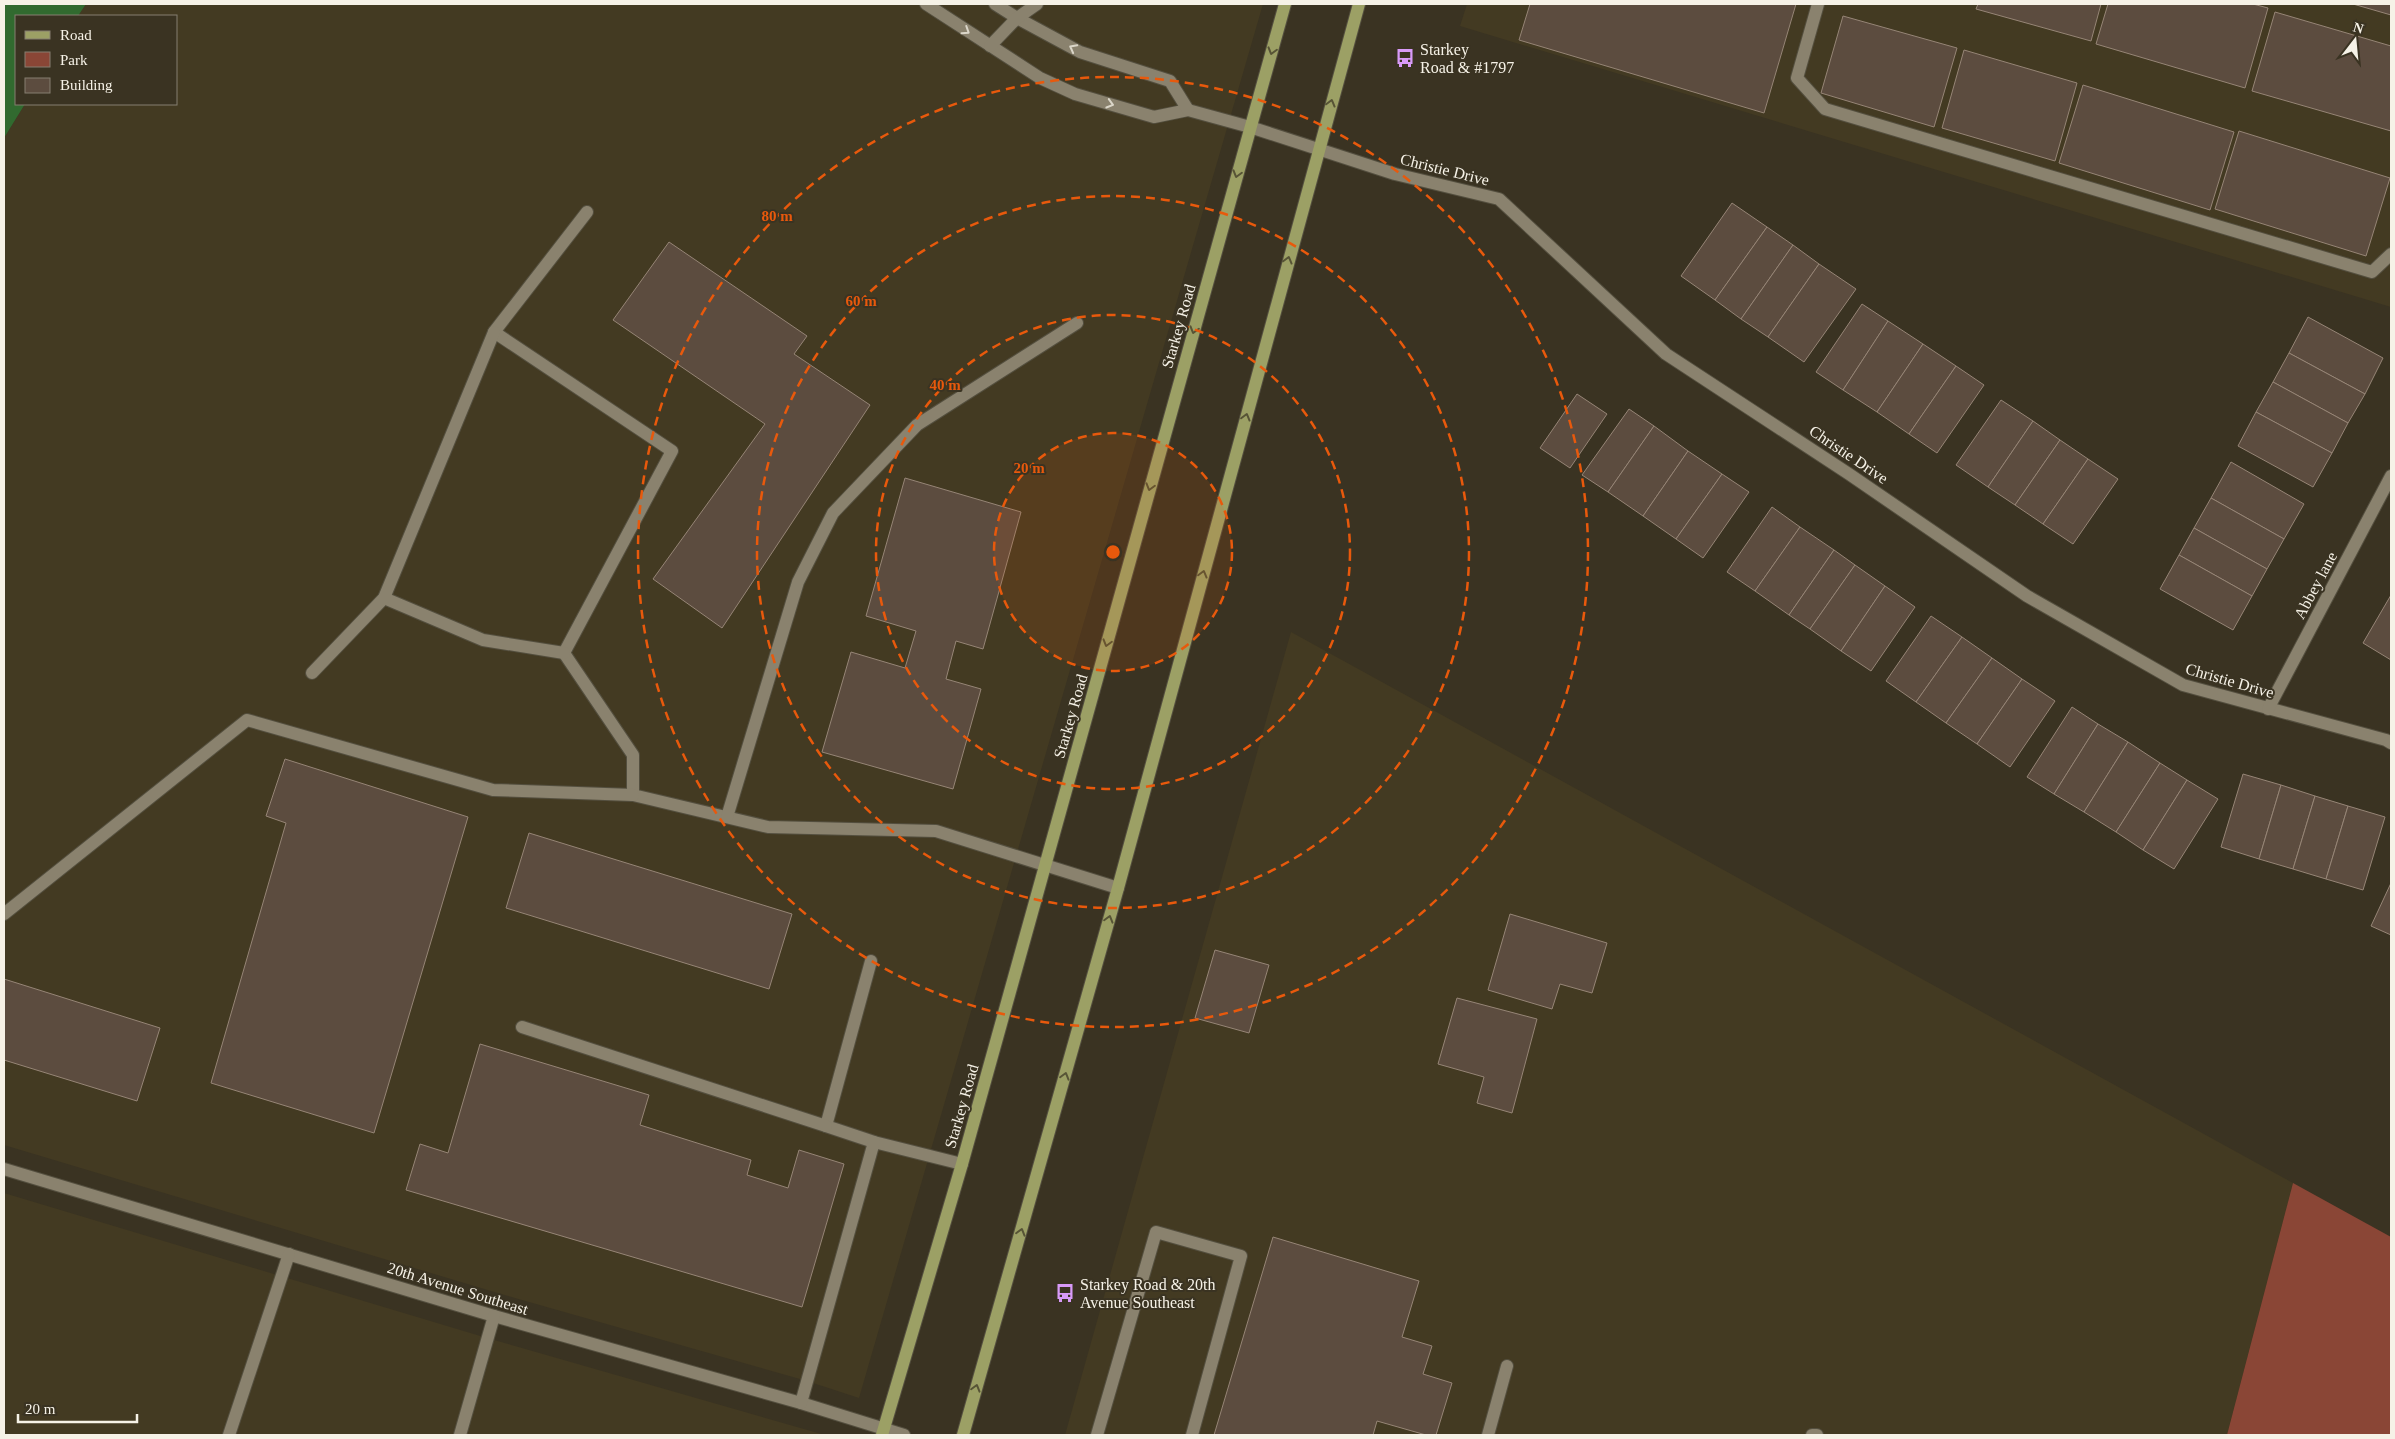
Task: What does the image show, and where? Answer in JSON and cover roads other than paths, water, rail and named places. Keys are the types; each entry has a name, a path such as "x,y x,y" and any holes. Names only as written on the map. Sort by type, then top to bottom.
{"main road":[{"name":"Starkey Road","path":"883,1432 962,1164 1285,4"},
{"path":"963,1435 1118,888 1359,4"}],"street":[{"path":"926,4 1040,78 1075,94 1154,117 1188,110 1170,81 1080,52 995,4"},
{"path":"990,46 1017,18 1038,4"},
{"path":"1818,4 1797,78 1825,109 2372,272 2391,254"},
{"name":"Christie Drive","path":"1188,110 1250,127 1395,174 1499,200 1666,354 1850,474 2027,596 2183,686 2386,740 2391,743"},
{"path":"312,673 384,598 494,332 587,212"},
{"path":"727,817 798,582 834,512 917,425 1077,323"},
{"path":"494,332 672,450 564,653"},
{"name":"Abbey lane","path":"2268,708 2391,476"},
{"path":"384,598 483,640 564,653 633,754 633,795"},
{"path":"4,914 247,720 493,790 633,795 768,827 936,831 1118,888"},
{"path":"826,1126 871,961"},
{"path":"522,1027 874,1142 962,1164"},
{"path":"800,1403 874,1142"},
{"name":"20th Avenue Southeast","path":"4,1169 494,1316 800,1403 883,1432 904,1435"},
{"path":"1098,1435 1156,1232 1241,1256 1192,1435"},
{"path":"229,1435 288,1254"},
{"path":"460,1435 494,1316"},
{"path":"1488,1435 1507,1366"},
{"path":"1812,1435 1817,1435"}],"place":[{"name":"Starkey Road & #1797","path":"1405,58"},
{"name":"Starkey Road & 20th Avenue Southeast","path":"1065,1293"}]}
